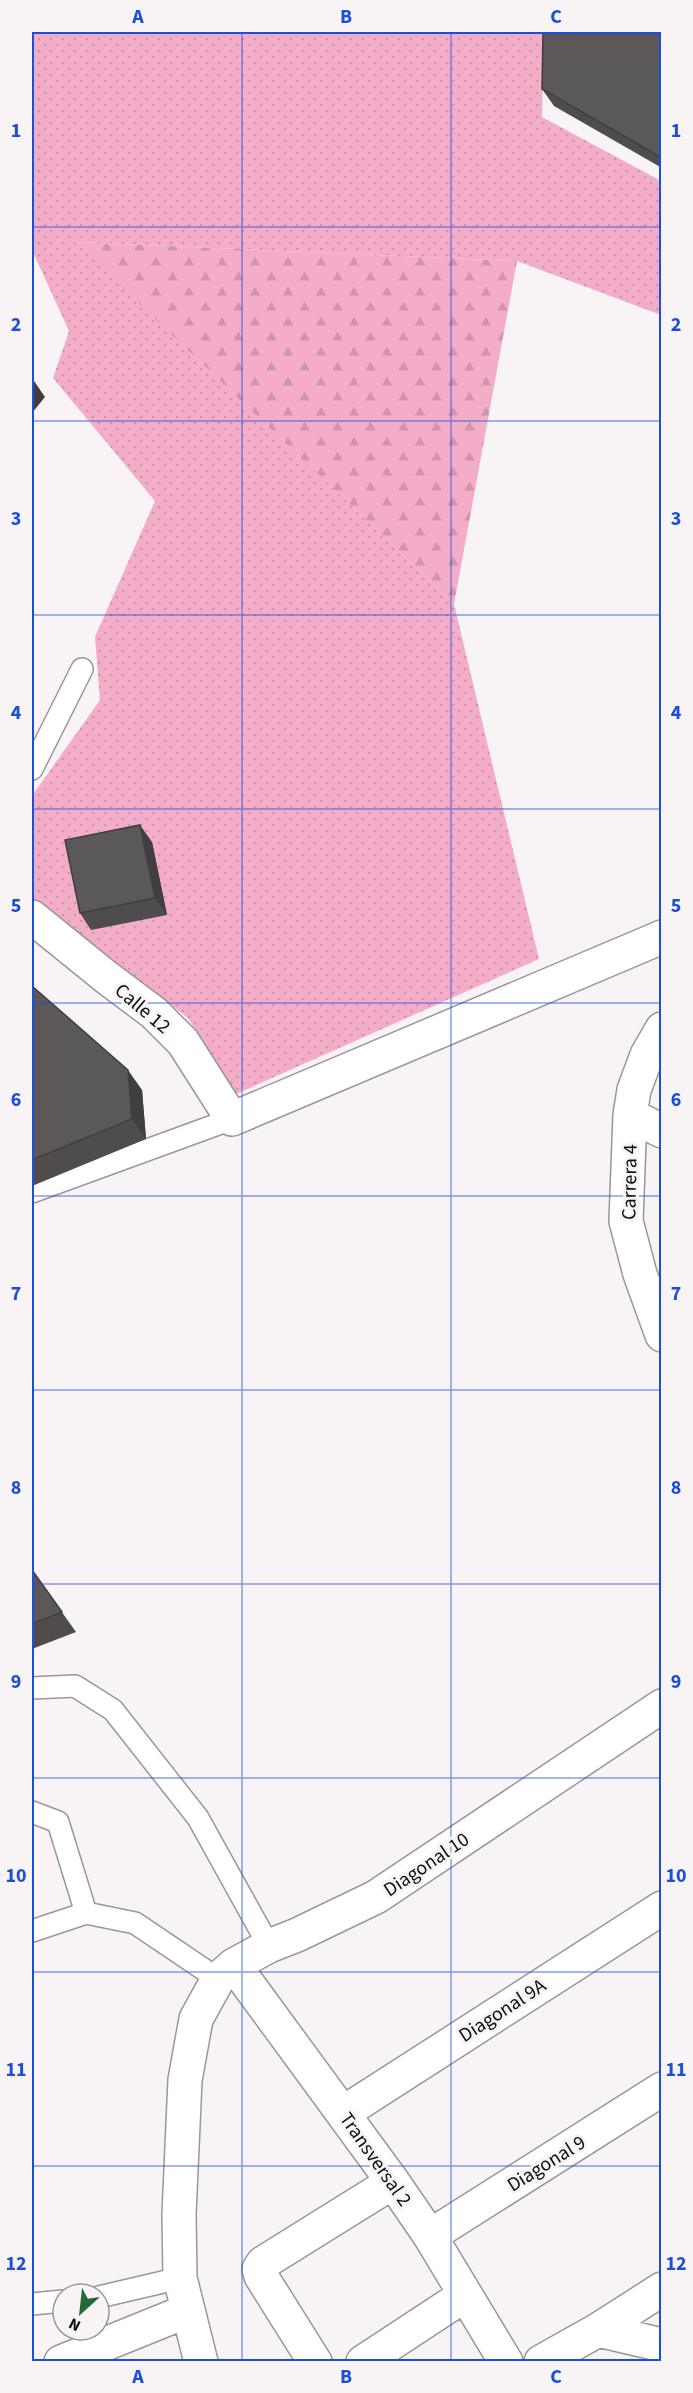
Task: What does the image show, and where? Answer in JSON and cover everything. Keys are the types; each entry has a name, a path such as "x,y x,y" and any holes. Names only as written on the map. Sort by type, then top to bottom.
{"street":[{"name":"Calle 12","path":"32,917 154,1013 183,1042 232,1119"},
{"path":"232,1119 662,937"},
{"name":"Carrera 4","path":"662,1029 648,1055 634,1090 630,1115 626,1221 640,1274 662,1335"},
{"path":"630,1115 662,1131"},
{"name":"Diagonal 10","path":"226,1972 269,1946 376,1897 657,1718"},
{"name":"Diagonal 9A","path":"343,2113 662,1908"},
{"path":"201,2361 180,2278 179,2214 185,2080 196,2019 226,1972"},
{"name":"Transversal 2","path":"226,1972 343,2113 393,2182 430,2236 506,2361"},
{"name":"Diagonal 9","path":"430,2236 662,2089"},
{"path":"315,2361 261,2276 259,2269 263,2263 393,2182"},
{"path":"541,2361 598,2330 662,2289"},
{"path":"363,2361 465,2295"},
{"path":"61,2361 187,2311"},
{"path":"598,2330 662,2345"}],"lane":[{"path":"32,769 82,669"},
{"path":"32,1192 232,1119"},
{"path":"32,1688 75,1686 113,1710 198,1818 269,1946"},
{"path":"32,1812 58,1822 86,1914"},
{"path":"32,1931 86,1914 135,1923 226,1972"},
{"path":"111,2294 180,2278"},
{"path":"32,2304 51,2302"}],"green space":[{"path":"32,32 544,32 542,117 661,181 661,315 517,261 76,242 454,604 539,959 234,1095 188,1018 32,900 32,796 100,700 95,637 155,501 53,378 69,331 32,250"},
{"path":"75,242 517,261 454,604"}],"building":[{"path":"543,32 662,32 662,158 542,89"},
{"path":"140,825 155,898 80,913 65,840"},
{"path":"32,986 128,1070 132,1119 32,1160"},
{"path":"32,1570 62,1612 32,1624"}]}
